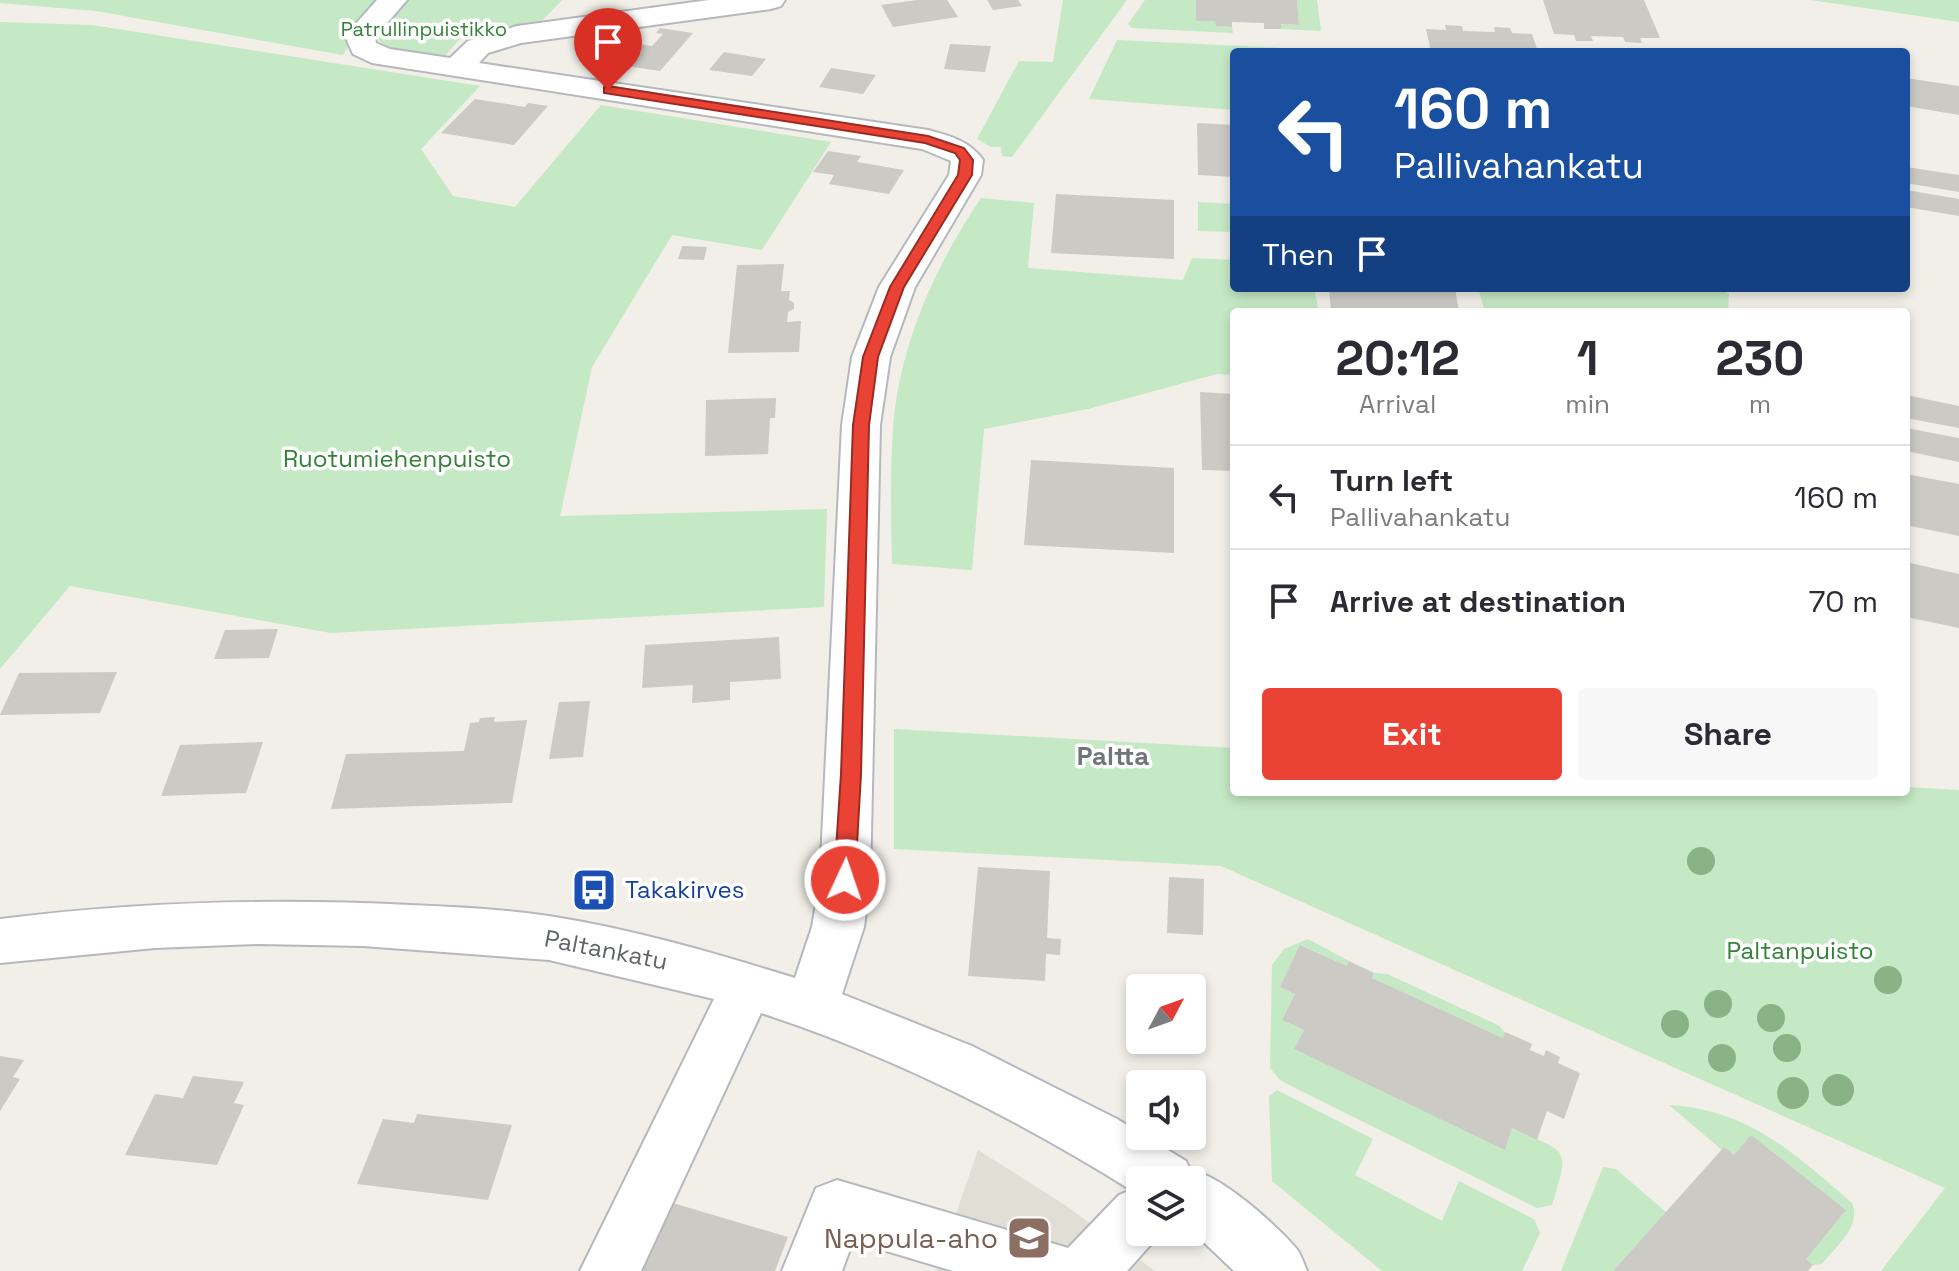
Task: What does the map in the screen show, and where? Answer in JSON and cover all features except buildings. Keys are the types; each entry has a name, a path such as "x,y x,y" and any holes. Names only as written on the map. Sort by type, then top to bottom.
{"street":[{"path":"393,0 360,36 363,48 383,57 928,140 959,151 967,160 967,170 897,287 871,357 861,425 845,880 838,927 811,1009"},
{"path":"457,68 478,47 517,35 771,0"},
{"name":"Paltankatu","path":"0,941 164,925 269,920 368,923 516,933 566,940 682,964 900,1040 1012,1089 1142,1166"},
{"path":"610,1271 747,986"},
{"path":"1206,1207 1277,1271"},
{"path":"812,1271 837,1208 1056,1270 1126,1224"}],"shaded area":[{"name":"Nappula-aho","path":"978,1150 1065,1205 1155,1271 936,1271"}],"green space":[{"path":"0,0 385,0 353,37 343,55 96,11 0,3"},
{"name":"Patrullinpuistikko","path":"408,0 562,0 535,28 516,30 507,25 469,29 441,60 389,50 377,38 378,32"},
{"path":"1063,0 1127,0 1012,157 1002,156 1001,147 991,147 977,139 1019,61 1053,62"},
{"path":"1145,0 1196,0 1196,20 1215,21 1216,26 1232,27 1233,33 1132,28 1128,24"},
{"path":"1297,0 1317,0 1321,31 1281,29 1281,24 1299,25"},
{"path":"1811,0 1959,0 1959,22"},
{"name":"Ruotumiehenpuisto","path":"0,22 92,25 480,86 421,149 453,196 515,207 601,105 831,142 762,250 672,235 592,367 560,516 827,509 824,607 331,633 70,586 0,669"},
{"path":"1117,40 1285,48 1230,48 1230,110 1089,99"},
{"path":"981,198 1034,203 1028,268 1183,280 1192,258 1230,260 1230,292 1315,292 1318,308 1230,308 1230,375 1217,374 1088,409 984,429 972,570 892,564 892,446 903,367 922,308 964,224"},
{"path":"1198,202 1230,204 1230,232 1198,231"},
{"path":"1479,292 1729,294 1728,308 1484,308"},
{"name":"Paltanpuisto","path":"894,729 1230,748 1230,796 1910,796 1910,787 1959,790 1959,1271 1881,1271 1945,1188 1221,866 894,849"},
{"path":"1308,939 1349,961 1347,966 1301,945 1295,994 1282,1020 1304,1030 1294,1049 1505,1149 1512,1128 1554,1148 1560,1153 1562,1171 1552,1205 1537,1208 1280,1080 1270,1068 1272,965 1284,949"},
{"path":"1374,973 1387,974 1498,1025 1505,1032 1503,1038 1372,978"},
{"path":"1277,1090 1373,1139 1355,1175 1442,1221 1459,1181 1534,1219 1540,1233 1522,1271 1382,1271 1272,1181 1269,1096"},
{"path":"1669,1105 1723,1115 1747,1125 1790,1151 1852,1203 1854,1220 1851,1228 1822,1264 1813,1265 1806,1259 1751,1135 1734,1155 1724,1147 1722,1150"},
{"path":"1603,1167 1616,1169 1666,1212 1613,1271 1561,1271"}],"place":[{"name":"Takakirves","path":"594,890"},
{"name":"Nappula-aho","path":"1029,1238"}],"district":[{"name":"Paltta","path":"1113,756"}],"route":[{"path":"608,90 928,140 947,144 967,160 965,175 897,287 871,357 861,425 845,880"}]}
